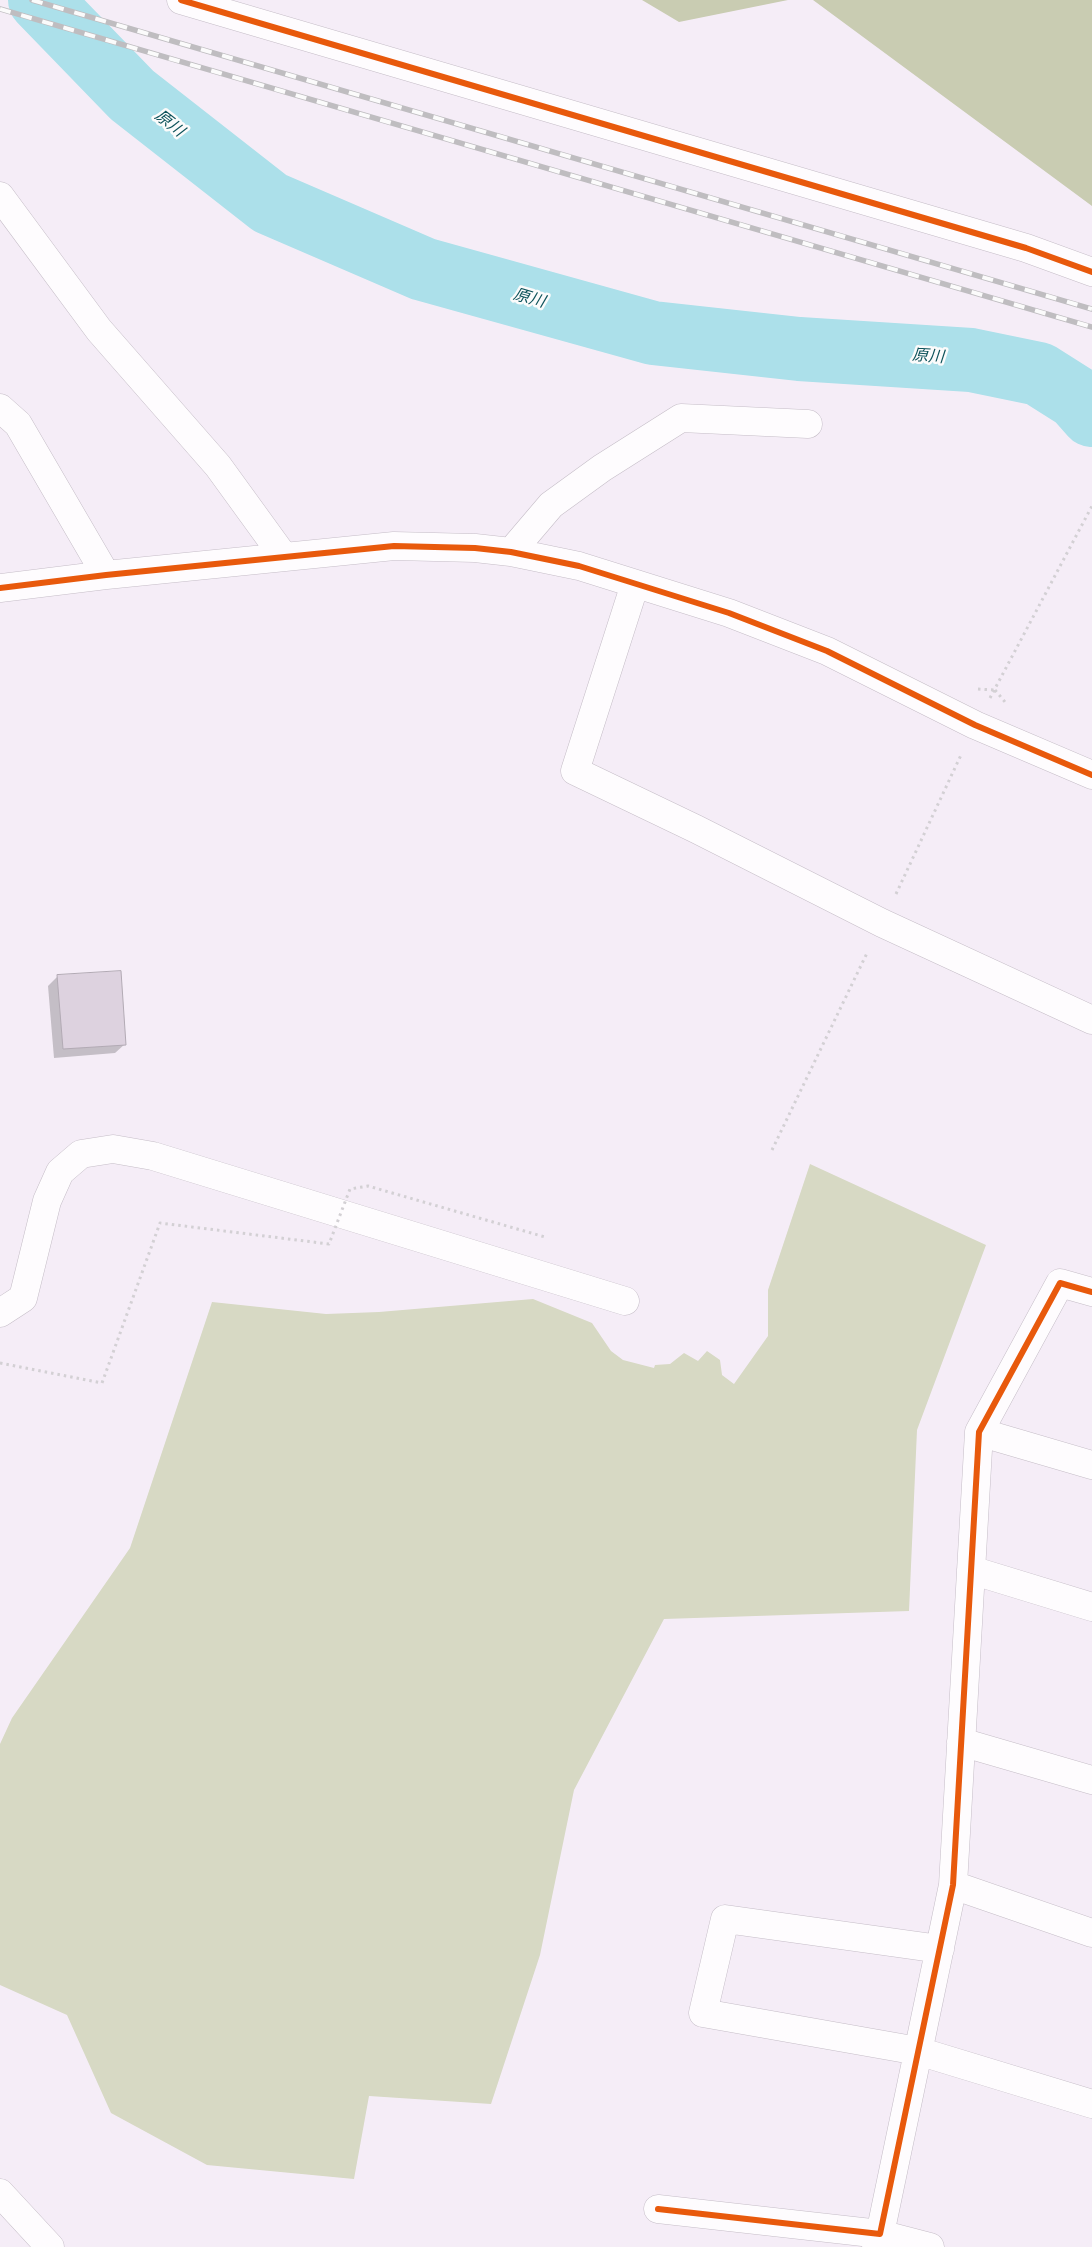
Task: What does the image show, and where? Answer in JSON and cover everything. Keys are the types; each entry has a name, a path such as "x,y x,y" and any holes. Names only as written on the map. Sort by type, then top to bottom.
{"main road":[{"path":"182,0 1016,245 1092,272"},
{"path":"0,196 99,330 218,466 284,557"},
{"path":"0,408 18,424 106,575"},
{"path":"511,552 550,505 602,468 681,418 808,424"},
{"path":"0,588 106,575 394,546 474,548 511,552 579,566 729,613 827,650 975,725 1092,775"},
{"path":"635,584 574,771 882,923 1092,1020"},
{"path":"0,1313 23,1298 47,1201 60,1172 81,1154 112,1149 153,1156 625,1301"},
{"path":"878,2240 953,1885 979,1432 1060,1282 1092,1292"},
{"path":"979,1432 1092,1465"},
{"path":"971,1570 1092,1607"},
{"path":"961,1742 1092,1780"},
{"path":"953,1885 1092,1933"},
{"path":"940,1949 725,1919 703,2013 918,2051 1092,2104"},
{"path":"0,2193 50,2247"},
{"path":"658,2209 930,2247"}],"path":[{"path":"995,690 1092,506"},
{"path":"0,1363 102,1383 160,1223 329,1244 350,1190 368,1186 545,1237"}],"green space":[{"path":"642,0 788,0 679,22"},
{"path":"813,0 1092,0 1092,206"},
{"path":"810,1164 986,1245 917,1430 909,1611 664,1619 574,1790 540,1955 491,2104 369,2096 354,2179 207,2165 111,2113 67,2015 0,1985 0,1744 12,1718 130,1548 212,1302 326,1314 379,1312 533,1299 592,1323 611,1351 623,1360 654,1368 655,1365 670,1364 684,1353 698,1361 707,1351 720,1360 722,1375 734,1384 768,1336 768,1290"}],"building":[{"path":"121,971 126,1045 63,1049 57,975"}],"waterway":[{"name":"原川","path":"40,0 132,95 270,203 423,269 653,333 799,349 971,360 1039,374 1077,398 1092,415"}],"railway":[{"path":"32,0 1092,309"},
{"path":"0,9 1092,327"}],"cycle path":[{"path":"181,0 1026,248 1092,272"},
{"path":"0,588 106,575 394,546 475,548 511,552 579,566 729,613 827,651 975,725 1092,775"},
{"path":"658,2209 880,2234 953,1885 979,1432 1060,1283 1092,1292"}]}
